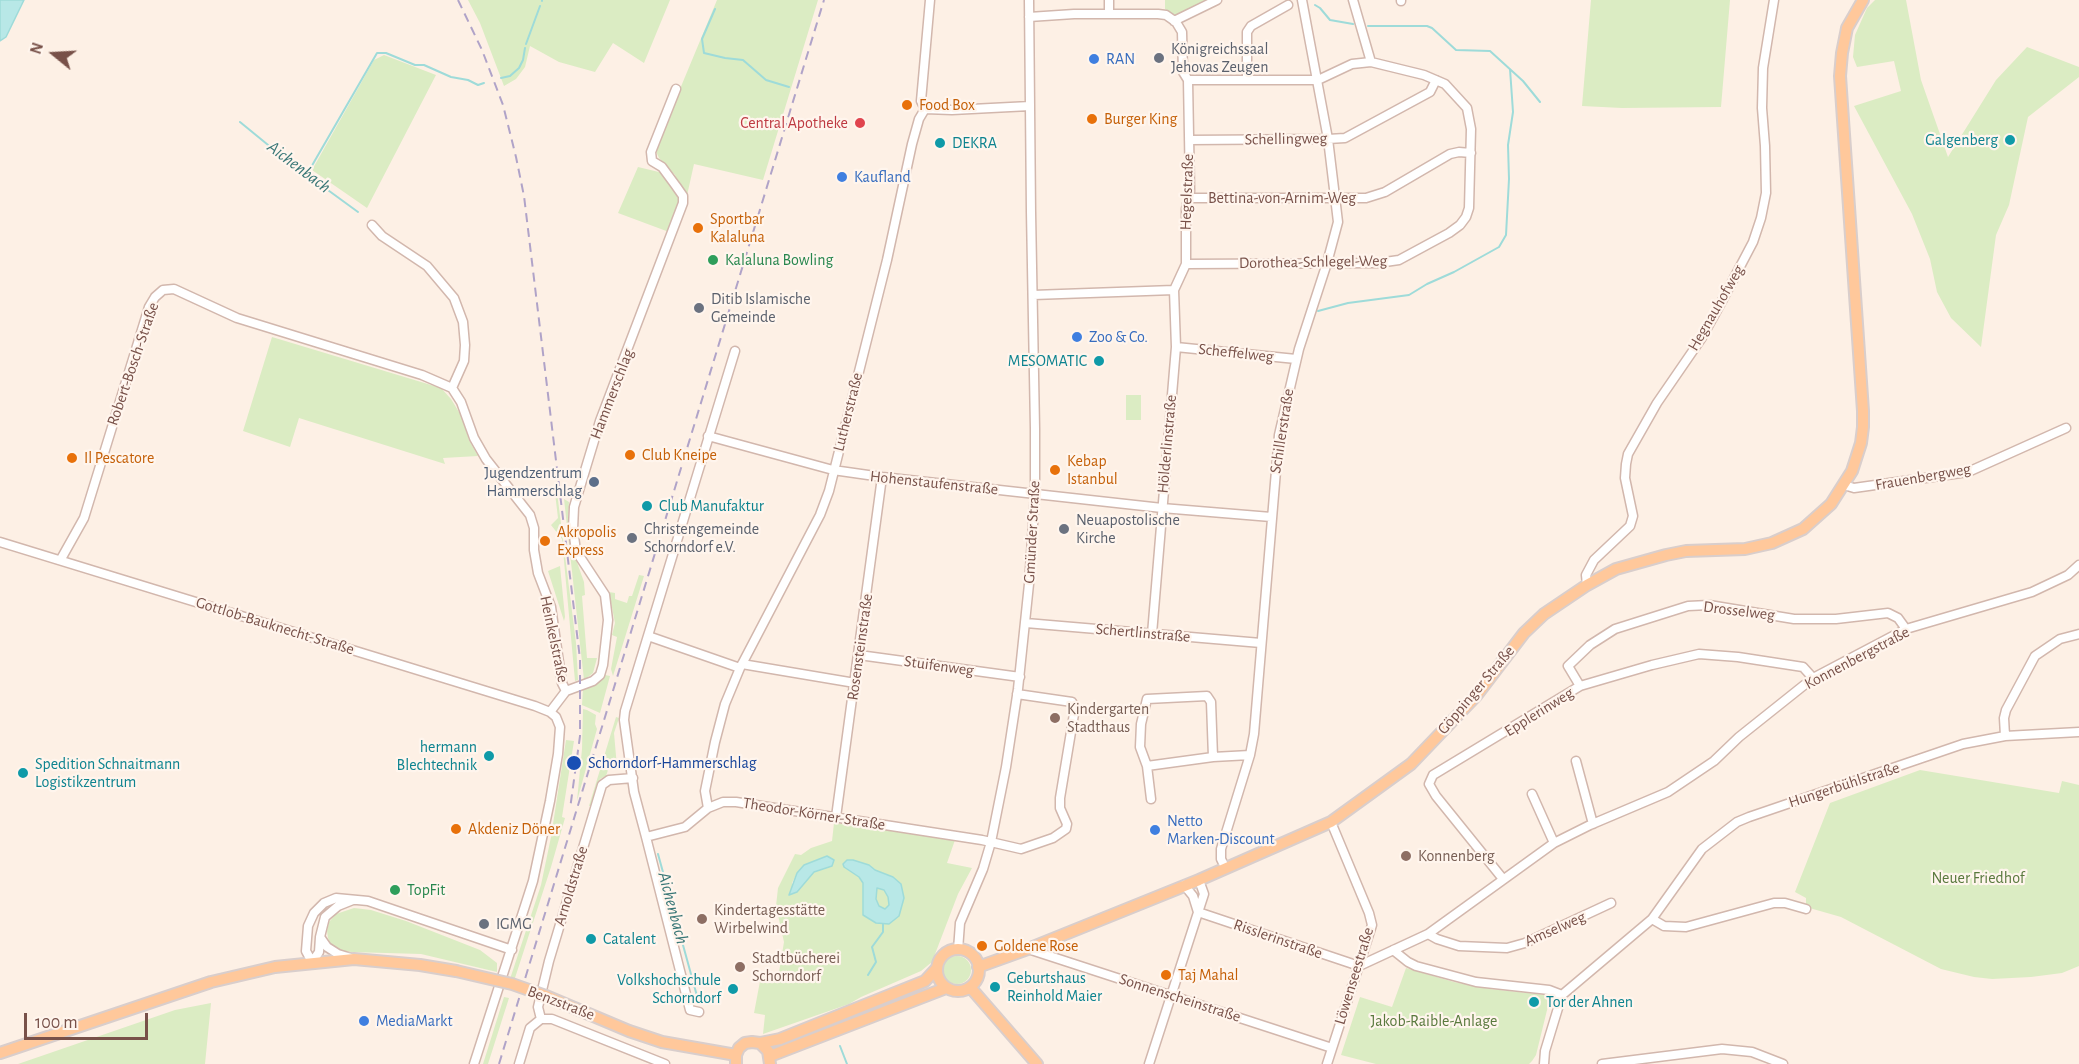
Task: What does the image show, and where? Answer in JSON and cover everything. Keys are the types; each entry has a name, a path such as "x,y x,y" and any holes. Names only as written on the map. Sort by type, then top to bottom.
{"main road":[{"name":"Göppinger Straße","path":"978,967 1199,880 1331,822 1416,759 1476,696 1524,633 1544,614 1587,585 1616,569 1686,551 1745,549 1772,543 1803,529 1831,504 1852,471 1861,443 1863,411 1840,76 1847,28 1863,0"},
{"path":"736,1059 740,1048 745,1043 780,1039 925,981 937,968 946,953 958,950 970,953 978,967 978,976 970,987 958,991 946,988 770,1060 765,1046 760,1043"},
{"name":"Benzstraße","path":"0,1053 211,982 274,967 354,959 420,965 512,984 662,1042 736,1059"},
{"name":"Benzstraße","path":"187,991 278,973 383,962"},
{"path":"937,968 939,979 946,988"},
{"path":"970,987 1037,1064"}],"street":[{"name":"Lutherstraße","path":"708,808 705,791 725,704 741,666 820,515 829,491 887,260 912,144 919,119 925,109 921,101 930,0"},
{"name":"Gmünder Straße","path":"958,950 963,913 983,869 991,842 1020,677 1026,623 1035,494 1029,0"},
{"path":"1109,0 1109,14"},
{"path":"1029,17 1158,14 1166,15 1174,21 1217,0"},
{"name":"Schillerstraße","path":"1225,867 1221,859 1221,849 1250,755 1259,687 1279,435 1296,359 1338,222 1328,140 1302,0"},
{"path":"1188,80 1318,80 1352,64 1371,62 1353,0"},
{"name":"Hegnauhofweg","path":"1587,585 1586,575 1594,560 1630,526 1633,516 1626,478 1628,454 1657,403 1701,339 1717,311 1752,243 1761,218 1766,193 1766,146 1762,108 1763,68 1774,0"},
{"path":"1247,79 1247,32 1251,26 1288,5"},
{"name":"Hegelstraße","path":"1174,21 1182,32 1183,72 1188,80 1189,140 1189,198 1185,209 1186,264 1174,290"},
{"name":"Dorothea-Schlegel-Weg","path":"1186,264 1378,263 1399,260 1460,225 1469,208 1472,129 1467,108 1452,90 1436,80 1371,62"},
{"name":"Schellingweg","path":"1189,140 1345,138 1430,92 1436,80"},
{"name":"Hammerschlag","path":"566,691 593,681 600,675 603,665 609,620 605,596 576,551 573,529 574,507 600,421 683,203 683,196 662,167 652,160 651,152 676,89"},
{"path":"925,109 1030,106"},
{"name":"Bettina-von-Arnim-Weg","path":"1189,198 1366,198 1376,196 1450,154 1471,153"},
{"path":"372,225 382,236 427,266 454,298 463,322 465,345 464,361 452,388"},
{"name":"Robert-Bosch-Straße","path":"62,559 84,518 149,307 163,290 174,289 237,318 422,375 452,388"},
{"path":"1032,295 1174,290"},
{"name":"Hölderlinstraße","path":"1152,634 1176,347 1174,290"},
{"name":"Scheffelweg","path":"1176,347 1296,359"},
{"path":"695,1011 646,837 633,778 624,720 735,351"},
{"name":"Heinkelstraße","path":"452,388 461,402 474,438 486,459 530,515 534,528 534,550 538,573 551,607 562,683 566,691 550,712"},
{"name":"Frauenbergweg","path":"1844,485 1854,488 1968,472 2067,429"},
{"name":"Hohenstaufenstraße","path":"708,436 833,470 1162,508 1271,517"},
{"name":"Rosensteinstraße","path":"836,817 882,477"},
{"name":"Gottlob-Bauknecht-Straße","path":"0,542 62,559 550,712"},
{"name":"Konnenbergstraße","path":"1359,966 1428,934 1554,843 1668,792 1714,761 1739,736 1813,678 1906,629 2032,592 2068,575 2079,565"},
{"name":"Drosselweg","path":"1580,686 1568,666 1590,645 1615,629 1688,606 1709,605 1794,619 1836,619 1888,613 1898,618 1906,629"},
{"name":"Schertlinstraße","path":"1026,623 1262,642"},
{"path":"2006,736 2004,718 2006,710 2035,656 2060,639 2079,634"},
{"path":"648,636 741,666 855,683"},
{"name":"Epplerinweg","path":"1503,879 1463,831 1429,784 1433,775 1580,686 1652,665 1699,654 1803,668 1813,678"},
{"name":"Stuifenweg","path":"859,655 1020,677"},
{"name":"Theodor-Körner-Straße","path":"646,837 685,827 708,808 723,802 736,802 991,842 1021,849 1053,838 1066,829 1067,824 1060,808 1060,798 1075,708 1072,702 1017,694"},
{"path":"1151,799 1147,766 1140,747 1141,724 1147,699 1207,696 1211,702 1213,757"},
{"path":"474,1064 533,881 550,801 560,736 559,721 550,712"},
{"name":"Hungerbühlstraße","path":"1562,995 1652,919 1702,849 1737,822 1963,744 2006,736 2079,732"},
{"path":"1147,766 1213,757 1250,755"},
{"path":"1576,760 1593,824"},
{"name":"Arnoldstraße","path":"519,1064 530,1028 540,1019 538,1007 549,961 602,785 609,780 633,778"},
{"path":"1532,794 1554,843"},
{"name":"Löwenseestraße","path":"1327,1064 1372,925 1370,913 1331,822"},
{"path":"1149,1064 1204,894 1199,880"},
{"path":"1184,885 1193,896 1198,912"},
{"path":"355,900 338,906 325,917 319,952 312,962 306,951 308,926 314,913 324,903 336,898 368,901 512,950"},
{"name":"Amselweg","path":"1428,934 1437,939 1460,945 1507,948 1525,943 1611,903"},
{"path":"1652,919 1664,926 1686,927 1774,903 1785,903 1806,909"},
{"name":"Risslerinstraße","path":"1198,912 1359,966"},
{"path":"320,937 327,947 338,954 354,959"},
{"name":"Sonnenscheinstraße","path":"1028,949 1332,1048"},
{"path":"1393,950 1416,966 1476,982 1549,990 1562,995 1545,1051 1544,1064"},
{"path":"540,1019 552,1019 665,1064"},
{"path":"1602,1064 1722,1049 1752,1052 1783,1064"}],"green space":[{"path":"468,0 670,0 644,63 613,43 595,72 559,62 530,46 525,67 516,79 504,86 480,23"},
{"path":"717,0 818,0 763,180 694,164 686,200 675,175 659,158 655,149"},
{"path":"1165,0 1214,0 1191,11 1175,15 1165,9"},
{"path":"1591,0 1730,0 1721,107 1582,106"},
{"path":"1875,0 1906,0 1921,80 1948,157 1996,80 2027,47 2079,67 2079,77 2028,117 2009,205 1996,235 1981,347 1951,318 1937,292 1930,259 1912,214 1854,106 1901,91 1894,61 1857,67 1853,57 1855,35 1867,8"},
{"path":"384,55 436,75 367,208 312,170 374,60"},
{"path":"638,167 663,173 673,187 679,201 669,232 618,213"},
{"path":"272,337 441,388 462,417 469,440 478,456 443,458 445,464 299,418 290,447 243,431"},
{"path":"1126,395 1141,395 1141,420 1126,420"},
{"path":"556,484 576,643 578,680 575,681 562,539 551,525 558,518 554,485"},
{"path":"564,499 569,502 568,518 573,551 584,582 585,595 582,596 587,658 597,658 593,673 584,680"},
{"path":"560,566 565,617 564,621 548,571"},
{"path":"639,575 644,576 613,676 611,669 617,637 612,635 615,623 609,592 615,593 615,599 627,603 629,596 632,596"},
{"path":"605,675 610,676 600,713 582,705 583,689 595,685"},
{"path":"583,709 596,715 597,729 577,801 582,749"},
{"path":"616,717 619,718 614,733 617,767 608,770 606,776 600,779 591,806 589,806"},
{"path":"566,740 574,741 562,817 565,818 514,981 510,979 541,885"},
{"name":"Neuer Friedhof","path":"1920,770 2059,793 2062,781 2079,785 2079,966 2062,973 2031,977 1992,979 1974,977 1941,969 1841,917 1806,907 1806,898 1795,892 1830,803"},
{"path":"834,823 955,840 947,863 972,868 958,894 932,962 921,971 849,1004 763,1034 765,1015 754,1013 761,976 778,978 784,942 776,906 778,888 795,854 801,855 811,848 832,841","holes":["804,865 832,866 814,872 797,892 792,883","869,865 893,877 889,924 863,915 863,883 859,877 844,867"]},
{"path":"877,888 885,889 889,905 885,909 879,906 876,898"},
{"path":"354,908 371,910 406,921 480,950 497,963 497,972 421,954 339,950 331,945 328,938 329,922 336,914"},
{"path":"957,956 967,960 971,970 967,980 957,984 947,980 943,970 947,960"},
{"name":"Jakob-Raible-Anlage","path":"1406,968 1454,982 1490,989 1546,995 1549,1002 1536,1055 1532,1061 1529,1064 1376,1064 1341,1055 1360,997 1392,1007"},
{"path":"504,997 509,998 488,1064 483,1064"},
{"path":"211,1003 205,1064 18,1064 175,1010"}],"water":[{"path":"0,0 24,0 6,37 0,41"},
{"path":"827,856 834,860 832,866 814,872 797,892 789,895 797,873 804,865"},
{"path":"847,860 853,860 869,865 893,877 901,884 904,898 899,916 889,924 876,923 863,915 863,883 843,864","holes":["877,888 884,890 889,905 885,909 879,906 876,899"]}],"waterway":[{"path":"1315,5 1330,20 1353,24"},
{"path":"526,44 540,6"},
{"path":"715,9 702,39 704,53 743,60 766,80 789,87"},
{"path":"1368,26 1427,26 1456,50 1490,51 1523,81 1540,102"},
{"path":"501,78 510,76 519,68 525,48"},
{"path":"305,173 310,169 377,53 386,53 415,65 424,65 451,77 468,80 478,85 484,83"},
{"path":"1318,311 1348,303 1409,295 1499,247 1506,235 1508,145 1513,112 1510,69"},
{"name":"Aichenbach","path":"240,122 284,158 358,212"},
{"name":"Aichenbach","path":"658,854 697,996"},
{"path":"868,975 876,962 872,947 883,932 883,924"},
{"name":"Aichenbach","path":"840,1046 847,1064"}],"railway":[{"path":"458,0 482,50 503,105 524,196 580,659 580,736 570,809"},
{"path":"499,1064 824,0"}],"place":[{"name":"Königreichssaal Jehovas Zeugen","path":"1159,58"},
{"name":"RAN","path":"1094,59"},
{"name":"Food Box","path":"907,105"},
{"name":"Burger King","path":"1092,119"},
{"name":"Central Apotheke","path":"860,123"},
{"name":"Galgenberg","path":"2010,140"},
{"name":"DEKRA","path":"940,143"},
{"name":"Kaufland","path":"842,177"},
{"name":"Sportbar Kalaluna","path":"698,228"},
{"name":"Kalaluna Bowling","path":"713,260"},
{"name":"Ditib Islamische Gemeinde","path":"699,308"},
{"name":"Zoo & Co.","path":"1077,337"},
{"name":"MESOMATIC","path":"1099,361"},
{"name":"Club Kneipe","path":"630,455"},
{"name":"Il Pescatore","path":"72,458"},
{"name":"Kebap Istanbul","path":"1055,470"},
{"name":"Jugendzentrum Hammerschlag","path":"594,482"},
{"name":"Club Manufaktur","path":"647,506"},
{"name":"Neuapostolische Kirche","path":"1064,529"},
{"name":"Christengemeinde Schorndorf e.V.","path":"632,538"},
{"name":"Akropolis Express","path":"545,541"},
{"name":"Kindergarten Stadthaus","path":"1055,718"},
{"name":"hermann Blechtechnik","path":"489,756"},
{"name":"Schorndorf-Hammerschlag","path":"574,763"},
{"name":"Spedition Schnaitmann Logistikzentrum","path":"23,773"},
{"name":"Akdeniz Döner","path":"456,829"},
{"name":"Netto Marken-Discount","path":"1155,830"},
{"name":"Konnenberg","path":"1406,856"},
{"name":"TopFit","path":"395,890"},
{"name":"Kindertagesstätte Wirbelwind","path":"702,919"},
{"name":"IGMG","path":"484,924"},
{"name":"Catalent","path":"591,939"},
{"name":"Goldene Rose","path":"982,946"},
{"name":"Stadtbücherei Schorndorf","path":"740,967"},
{"name":"Taj Mahal","path":"1166,975"},
{"name":"Geburtshaus Reinhold Maier","path":"995,987"},
{"name":"Volkshochschule Schorndorf","path":"733,989"},
{"name":"Tor der Ahnen","path":"1534,1002"},
{"name":"MediaMarkt","path":"364,1021"}]}
